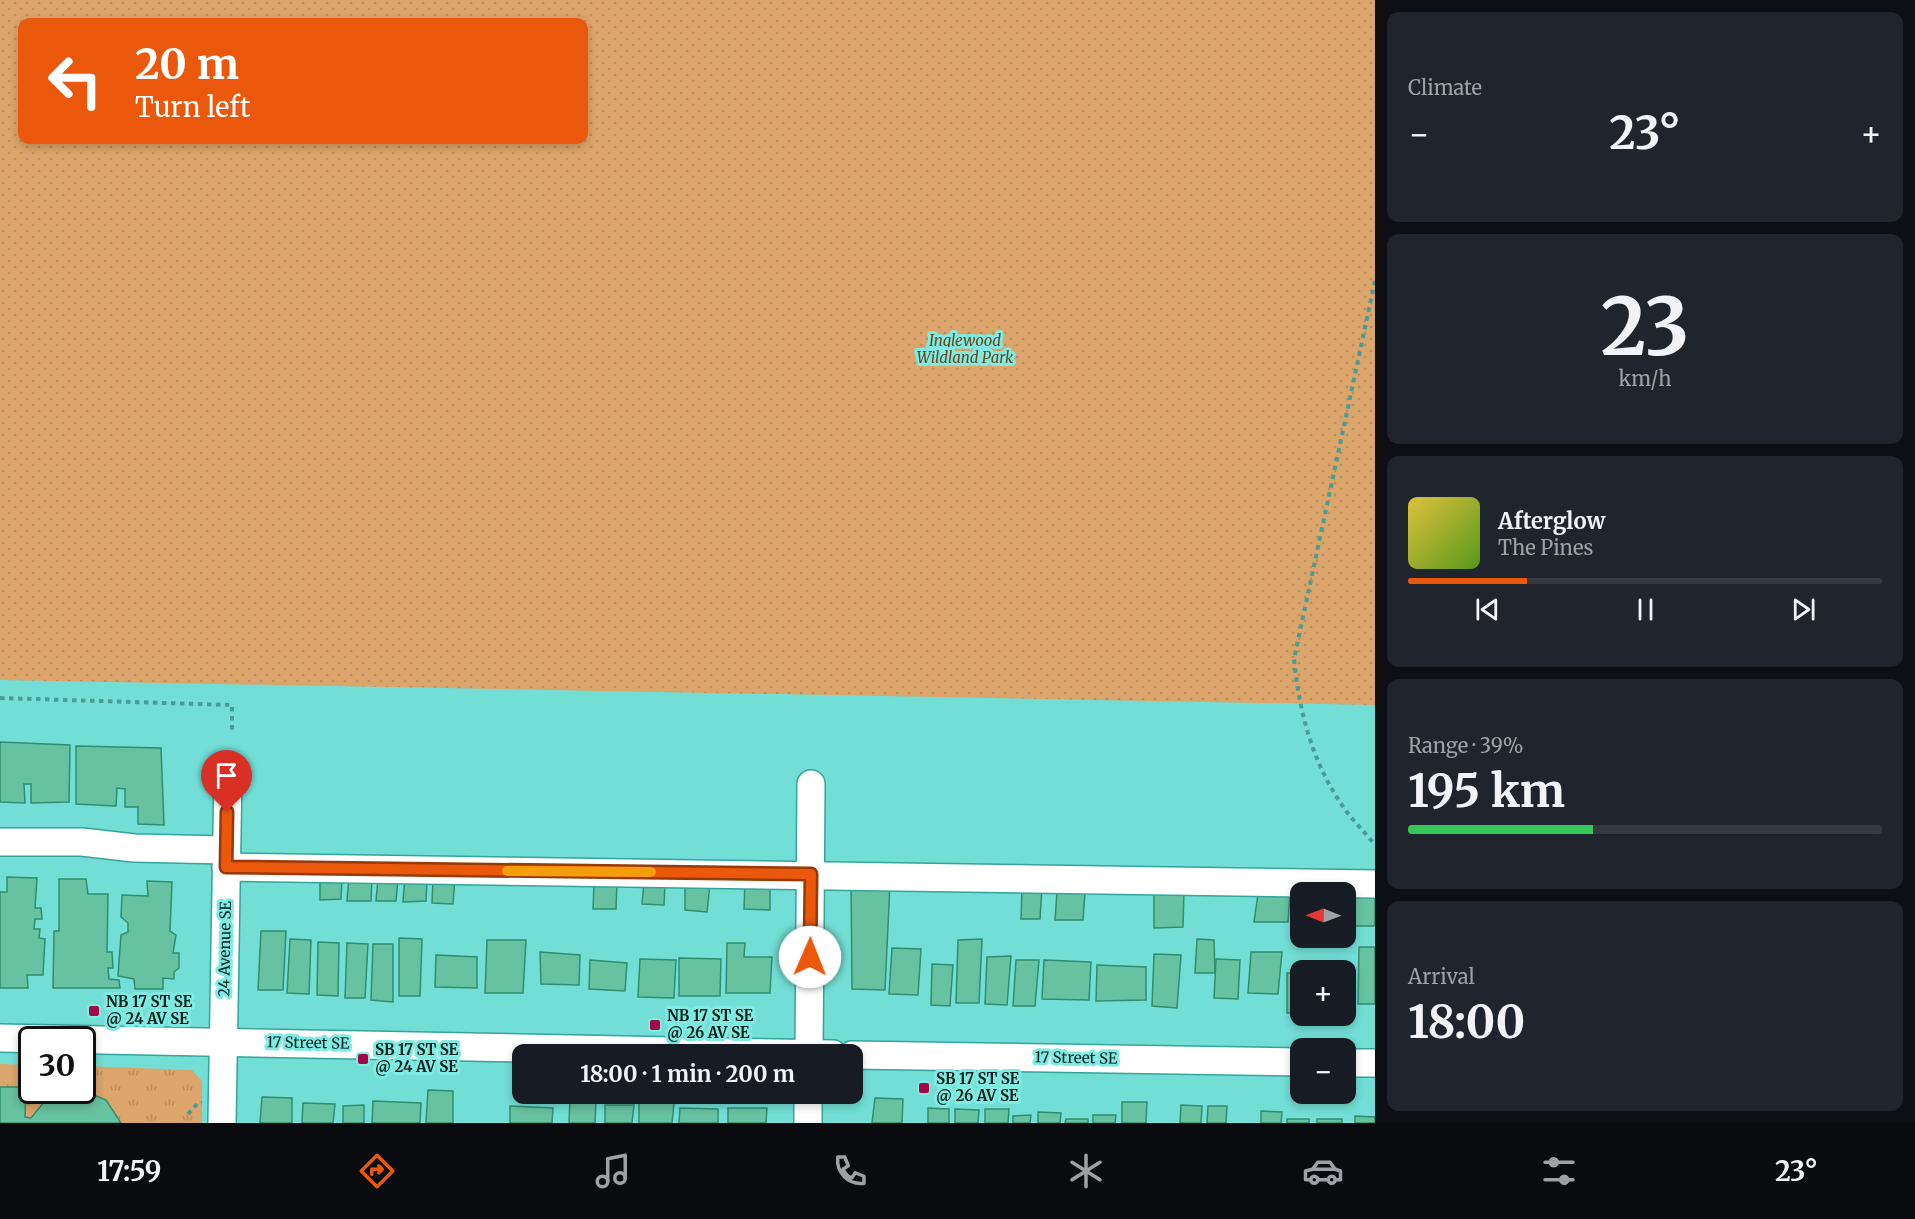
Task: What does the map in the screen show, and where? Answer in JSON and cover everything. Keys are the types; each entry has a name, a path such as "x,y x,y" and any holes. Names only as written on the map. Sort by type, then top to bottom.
{"street":[{"name":"24 Avenue SE","path":"222,1123 228,774"},
{"path":"809,1044 812,784"},
{"path":"0,842 82,842 226,859 811,874 1375,884"},
{"name":"17 Street SE","path":"0,1038 512,1047"},
{"name":"17 Street SE","path":"863,1055 1290,1062"},
{"path":"1356,1063 1375,1063"},
{"path":"808,1104 808,1123"}],"path":[{"path":"1375,281 1294,659 1302,720 1315,750 1340,802 1375,845"},
{"path":"0,698 232,705 232,733"}],"green space":[{"name":"Inglewood Wildland Park","path":"0,0 1375,0 1375,705 0,680"},
{"path":"0,1064 18,1065 18,1104 96,1104 96,1066 192,1070 202,1081 202,1123 0,1123"}],"building":[{"path":"0,742 70,745 69,802 31,803 31,784 24,784 25,803 0,802"},
{"path":"76,746 161,748 164,825 138,824 138,807 125,807 125,789 117,788 116,806 76,804"},
{"path":"7,877 37,878 35,908 41,908 42,919 35,919 34,929 40,929 39,938 45,939 43,975 27,975 28,988 0,988 0,892 7,892"},
{"path":"320,877 342,878 341,899 320,900"},
{"path":"349,877 372,878 371,901 347,901"},
{"path":"405,877 427,880 426,901 403,902"},
{"path":"378,878 398,878 396,901 376,901"},
{"path":"455,878 453,904 432,903 433,879"},
{"path":"59,879 86,879 88,894 108,894 107,952 112,952 113,968 108,968 109,979 119,980 120,988 53,988 54,931 59,931"},
{"path":"147,881 172,882 170,931 176,935 173,953 179,953 179,968 174,972 174,979 163,978 163,989 135,989 134,979 118,976 121,935 128,932 128,923 121,917 122,895 148,896"},
{"path":"745,881 770,883 770,910 744,909"},
{"path":"851,881 890,883 885,990 852,989"},
{"path":"594,882 617,883 616,909 593,909"},
{"path":"644,883 665,884 664,905 642,904"},
{"path":"685,884 710,884 707,912 685,910"},
{"path":"1042,887 1040,919 1021,919 1022,888"},
{"path":"1154,889 1184,890 1183,927 1154,928"},
{"path":"1057,892 1085,892 1083,920 1055,920"},
{"path":"1258,894 1290,894 1288,922 1254,922"},
{"path":"1356,896 1375,896 1375,926 1356,926"},
{"path":"261,931 286,931 283,990 258,990"},
{"path":"399,938 422,939 420,996 399,996"},
{"path":"290,939 311,940 309,994 287,993"},
{"path":"982,939 979,1003 956,1003 958,940"},
{"path":"1197,939 1214,940 1215,973 1195,973"},
{"path":"487,940 526,940 523,993 485,993"},
{"path":"318,942 339,943 338,996 317,995"},
{"path":"347,943 368,944 365,998 345,998"},
{"path":"727,943 745,943 744,957 772,957 770,993 726,993"},
{"path":"373,944 393,944 393,1002 371,1000"},
{"path":"1359,947 1375,947 1375,1004 1358,1004"},
{"path":"892,948 921,949 918,995 889,994"},
{"path":"540,952 580,955 579,985 541,984"},
{"path":"1251,952 1282,952 1278,994 1248,993"},
{"path":"1154,954 1181,955 1177,1008 1152,1006"},
{"path":"436,955 477,957 477,988 435,987"},
{"path":"1011,956 1007,1005 985,1004 987,957"},
{"path":"679,958 721,959 720,996 679,996"},
{"path":"640,959 676,960 674,998 638,997"},
{"path":"1216,959 1240,960 1238,999 1214,998"},
{"path":"590,960 627,963 625,991 589,989"},
{"path":"1016,960 1039,960 1035,1006 1013,1006"},
{"path":"1044,960 1091,962 1089,1000 1042,999"},
{"path":"932,964 953,965 950,1006 931,1005"},
{"path":"1097,965 1146,967 1146,1000 1096,1001"},
{"path":"1287,973 1290,973 1290,1013 1287,1013"},
{"path":"0,1087 18,1087 18,1104 25,1104 25,1117 31,1118 42,1104 96,1104 96,1096 106,1100 121,1123 0,1123"},
{"path":"428,1090 453,1091 453,1123 426,1123"},
{"path":"262,1097 292,1098 292,1123 260,1123"},
{"path":"875,1098 903,1099 902,1123 872,1123"},
{"path":"373,1101 421,1103 420,1123 372,1123"},
{"path":"1122,1102 1147,1102 1146,1123 1122,1123"},
{"path":"303,1103 335,1104 333,1123 302,1123"},
{"path":"570,1104 596,1104 595,1123 569,1123"},
{"path":"639,1104 674,1104 672,1123 639,1123"},
{"path":"364,1105 364,1123 343,1123 343,1106"},
{"path":"605,1105 634,1105 632,1123 605,1123"},
{"path":"1181,1105 1202,1106 1201,1123 1180,1123"},
{"path":"510,1106 553,1108 552,1123 510,1123"},
{"path":"1208,1106 1227,1106 1226,1123 1207,1123"},
{"path":"680,1108 718,1109 718,1123 679,1123"},
{"path":"728,1108 767,1108 766,1123 728,1123"},
{"path":"928,1108 949,1109 949,1123 928,1123"},
{"path":"955,1109 979,1110 978,1123 955,1123"},
{"path":"985,1109 1009,1109 1008,1123 985,1123"},
{"path":"1261,1111 1282,1112 1281,1123 1261,1123"},
{"path":"1038,1112 1061,1113 1060,1123 1038,1123"},
{"path":"1031,1115 1030,1123 1013,1123 1013,1116"},
{"path":"1093,1115 1116,1115 1115,1123 1093,1123"},
{"path":"1355,1116 1375,1117 1375,1123 1355,1123"},
{"path":"1066,1119 1088,1119 1088,1123 1065,1123"},
{"path":"1287,1119 1309,1119 1309,1123 1287,1123"},
{"path":"1317,1119 1342,1119 1342,1123 1317,1123"}],"slow traffic":[{"path":"507,871 651,872"}],"place":[{"name":"NB 17 ST SE @ 24 AV SE","path":"94,1011"},
{"name":"NB 17 ST SE @ 26 AV SE","path":"655,1025"},
{"name":"SB 17 ST SE @ 24 AV SE","path":"363,1059"},
{"name":"SB 17 ST SE @ 26 AV SE","path":"924,1088"}],"route":[{"path":"227,812 226,867 811,874 810,957"}]}
